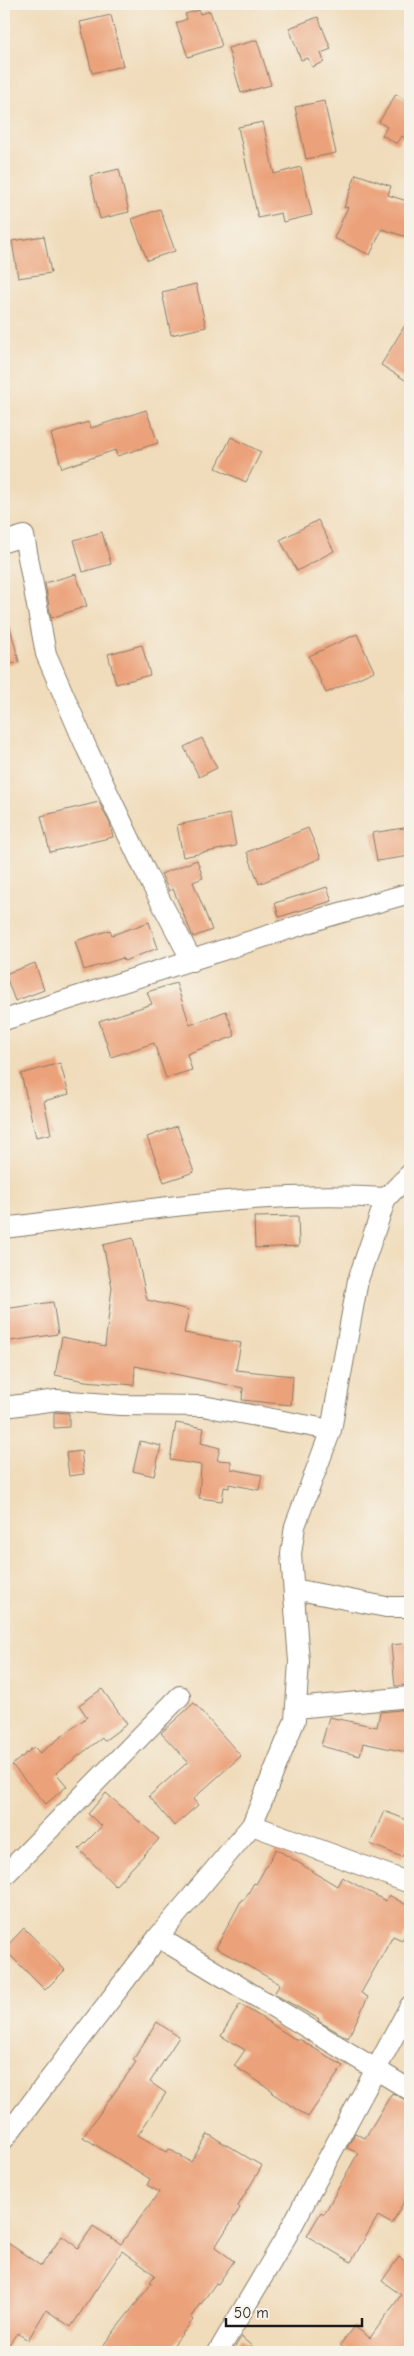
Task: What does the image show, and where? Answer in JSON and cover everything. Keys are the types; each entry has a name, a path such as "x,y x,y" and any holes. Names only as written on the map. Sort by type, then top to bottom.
{"street":[{"path":"4,542 24,536 46,654 87,749 192,961"},
{"path":"4,1020 410,893"},
{"path":"4,2139 158,1937 252,1825 295,1720 300,1662 291,1554 295,1526 331,1430 358,1280 386,1198 410,1174"},
{"path":"4,1228 264,1198 335,1195 386,1198"},
{"path":"4,1408 57,1400 120,1405 203,1406 331,1430"},
{"path":"294,1589 386,1607 410,1607"},
{"path":"4,1876 180,1696"},
{"path":"296,1708 410,1697"},
{"path":"252,1825 410,1883"},
{"path":"158,1937 410,2090"},
{"path":"218,2352 286,2237 410,2006"}],"building":[{"path":"199,10 200,14 210,11 222,46 188,57 176,23 187,19 185,14"},
{"path":"111,15 123,66 92,73 80,22"},
{"path":"318,17 331,49 321,53 324,62 312,67 308,58 301,60 289,28"},
{"path":"257,40 271,85 241,93 228,48"},
{"path":"396,94 410,103 410,141 402,136 397,144 382,135 387,127 379,122"},
{"path":"324,101 336,153 306,159 295,107"},
{"path":"263,122 274,174 301,167 312,215 283,222 281,213 258,218 238,127"},
{"path":"119,169 129,212 100,219 90,176"},
{"path":"356,174 391,186 388,195 410,202 410,238 382,229 370,255 334,238 348,207 344,208"},
{"path":"160,209 175,251 147,260 132,219"},
{"path":"44,236 51,273 18,278 12,241"},
{"path":"196,284 206,327 171,335 162,292"},
{"path":"410,317 410,383 381,365"},
{"path":"146,410 158,443 117,456 115,450 62,468 51,434 88,422 91,428"},
{"path":"231,437 261,452 246,482 216,468"},
{"path":"318,520 334,551 297,571 280,540"},
{"path":"102,532 111,564 83,572 74,540"},
{"path":"76,574 87,606 51,618 45,583"},
{"path":"4,623 9,623 19,662 4,666"},
{"path":"357,634 374,671 326,693 309,656"},
{"path":"142,645 150,675 116,684 108,654"},
{"path":"202,738 217,768 199,777 184,747"},
{"path":"99,802 110,824 113,837 50,852 41,816"},
{"path":"230,814 236,846 183,857 177,825"},
{"path":"410,827 410,856 377,861 372,833"},
{"path":"308,828 321,858 259,884 247,852"},
{"path":"197,860 203,878 193,882 212,930 193,937 173,889 169,891 161,874"},
{"path":"327,887 332,901 279,917 275,903"},
{"path":"149,922 158,948 124,961 123,958 84,970 75,941 110,930 112,935"},
{"path":"35,963 44,990 15,1001 5,974"},
{"path":"176,983 190,1025 226,1011 235,1036 187,1054 192,1070 166,1078 154,1043 111,1057 99,1021 152,1004 147,992"},
{"path":"60,1063 69,1094 44,1101 51,1134 36,1137 21,1074"},
{"path":"177,1126 194,1172 164,1182 147,1137"},
{"path":"298,1216 299,1246 255,1248 254,1217"},
{"path":"133,1238 147,1300 189,1310 184,1333 241,1343 236,1370 293,1376 291,1405 242,1400 243,1388 135,1366 134,1385 85,1381 55,1375 62,1337 105,1346 112,1287 103,1245"},
{"path":"53,1302 58,1334 4,1342 4,1309"},
{"path":"54,1412 69,1413 69,1427 54,1428"},
{"path":"176,1423 204,1428 201,1443 220,1448 217,1460 231,1461 231,1469 262,1475 259,1490 229,1484 229,1488 224,1487 222,1501 199,1498 201,1465 170,1460"},
{"path":"140,1441 161,1446 154,1476 133,1471"},
{"path":"81,1451 84,1474 69,1476 66,1453"},
{"path":"410,1643 410,1685 395,1686 391,1645"},
{"path":"102,1689 127,1724 104,1741 102,1738 56,1773 67,1786 46,1804 12,1765 34,1747 40,1753 87,1717 79,1705"},
{"path":"194,1703 241,1756 193,1799 198,1805 174,1826 149,1796 188,1762 161,1733"},
{"path":"410,1709 410,1753 363,1743 360,1756 321,1746 329,1717 377,1727 380,1712"},
{"path":"106,1793 159,1839 115,1886 79,1849 102,1826 88,1814"},
{"path":"384,1811 410,1821 410,1838 402,1857 370,1844"},
{"path":"276,1849 337,1886 342,1877 386,1901 389,1895 410,1907 410,1925 402,1940 393,1936 361,1993 368,1997 348,2038 318,2021 319,2019 274,1994 280,1984 216,1948 242,1899 244,1900 254,1883 256,1884"},
{"path":"24,1928 65,1970 45,1990 4,1949"},
{"path":"240,2004 298,2041 299,2039 343,2066 308,2117 272,2093 273,2091 234,2066 245,2050 221,2036"},
{"path":"157,2022 179,2037 150,2082 166,2093 138,2135 167,2152 169,2149 191,2162 208,2134 262,2166 238,2206 240,2208 215,2247 234,2261 218,2284 216,2283 191,2318 193,2320 168,2352 98,2352 152,2283 150,2282 155,2275 122,2251 71,2327 46,2310 28,2340 17,2333 4,2352 4,2240 41,2266 62,2236 78,2248 93,2226 121,2244 159,2192 147,2185 150,2179 83,2137 136,2062 133,2060"},
{"path":"392,2093 410,2102 410,2190 392,2224 378,2216 351,2262 307,2236 321,2212 324,2214 358,2153 347,2148 355,2133 365,2138"},
{"path":"399,2257 410,2265 410,2352 350,2352 340,2345 354,2326 370,2338 401,2295 382,2281"},
{"path":"241,2337 259,2352 232,2352"}]}
